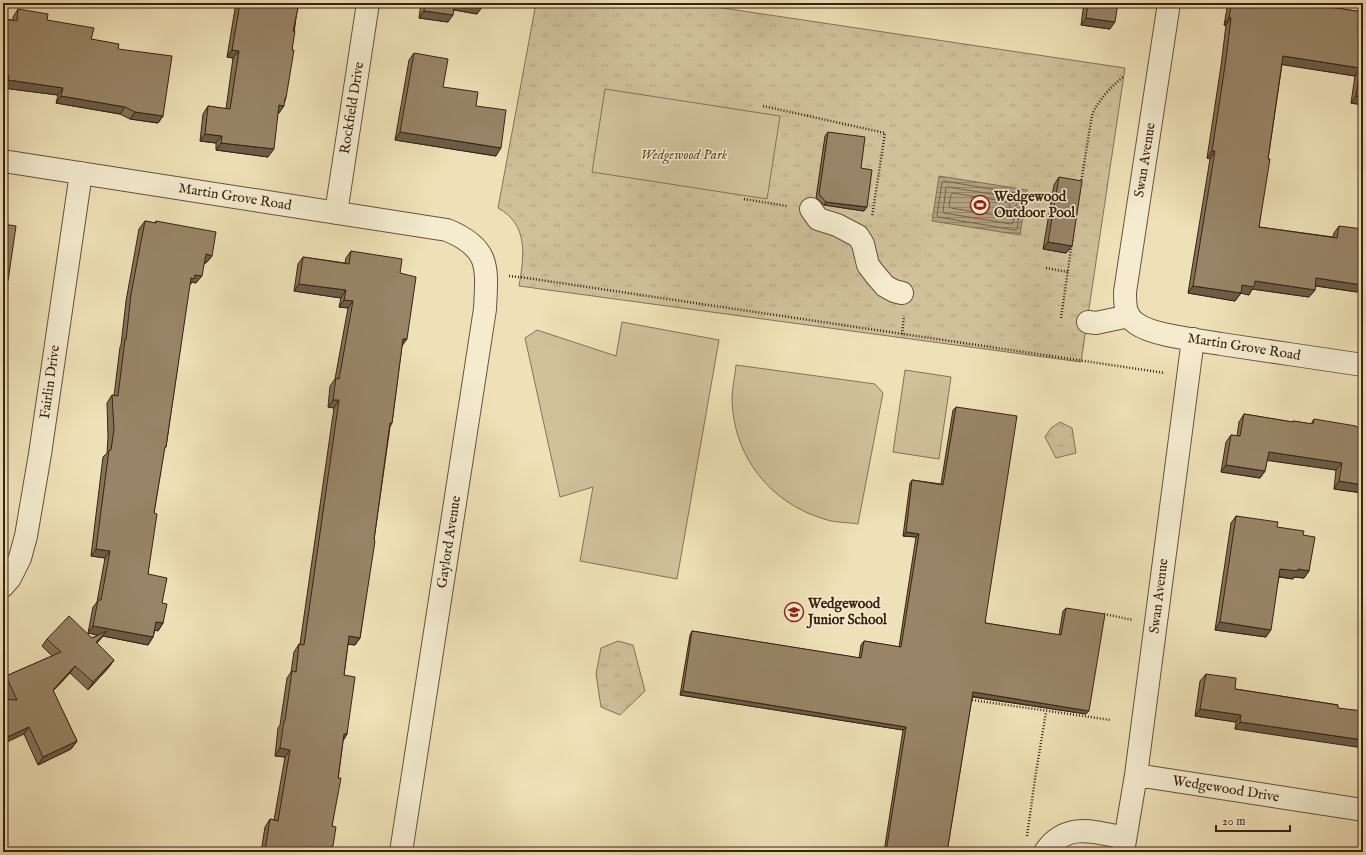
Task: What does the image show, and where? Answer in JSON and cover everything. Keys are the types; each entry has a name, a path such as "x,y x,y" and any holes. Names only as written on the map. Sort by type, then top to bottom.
{"street":[{"name":"Rockfield Drive","path":"336,213 368,3"},
{"name":"Swan Avenue","path":"1129,316 1125,308 1125,292 1169,3"},
{"name":"Martin Grove Road","path":"3,160 447,230 466,239"},
{"name":"Fairlin Drive","path":"3,586 10,578 20,558 26,536 40,454 81,173"},
{"path":"811,209 818,219 837,225 858,236 863,244 868,265 874,273 886,286 894,291 902,293"},
{"name":"Gaylord Avenue","path":"402,852 485,309 487,274 483,259 472,243 466,239"},
{"name":"Martin Grove Road","path":"1129,316 1139,326 1151,331 1193,339 1363,365"},
{"path":"1088,322 1096,323 1129,316"},
{"name":"Swan Avenue","path":"1124,845 1136,775 1193,339"},
{"name":"Wedgewood Drive","path":"1136,775 1363,810"},
{"path":"1045,852 1050,844 1060,837 1077,830 1091,831 1124,845"}],"path":[{"path":"1081,184 1092,115 1095,107 1110,88 1124,76"},
{"path":"763,106 885,133 871,222"},
{"path":"1061,318 1074,230"},
{"path":"1046,268 1068,272"},
{"path":"487,274 535,279 1188,376"},
{"path":"1104,614 1156,624"},
{"path":"972,700 1046,712 1111,720"},
{"path":"1027,838 1046,712"}],"green space":[{"name":"Wedgewood Park","path":"536,3 689,3 1125,68 1081,362 519,286 523,253 520,232 508,215 498,208"},
{"path":"605,89 780,116 767,199 592,172"},
{"path":"622,322 719,340 677,579 580,561 593,487 560,497 525,338 537,330 616,356"},
{"path":"736,365 875,384 883,393 858,524 828,520 805,512 787,502 771,489 758,474 747,458 739,440 734,420 732,395"},
{"path":"905,370 951,377 939,459 893,452"},
{"path":"1060,422 1072,428 1076,453 1056,458 1045,437 1051,428"},
{"path":"618,641 633,645 645,691 620,715 601,707 596,674 601,648"}],"water":[{"name":"Wedgewood Outdoor Pool","path":"939,176 1027,190 1020,235 932,221"}],"building":[{"path":"240,3 298,3 293,31 295,31 292,50 294,50 284,106 279,105 274,149 221,143 222,136 205,134 208,106 230,109 239,51 232,50"},
{"path":"425,3 455,3 453,15 424,11"},
{"path":"462,3 483,3 483,6"},
{"path":"1088,3 1118,3 1115,22 1086,18"},
{"path":"1232,3 1303,3 1363,12 1363,97 1356,96 1360,68 1283,56 1268,159 1270,159 1259,227 1337,238 1339,226 1363,229 1362,285 1316,278 1315,290 1255,281 1254,287 1242,285 1241,293 1193,286 1215,151 1212,151 1226,59 1231,18 1229,17"},
{"path":"18,9 48,14 47,20 94,28 91,39 119,44 118,49 172,56 163,116 135,112 125,107 61,96 63,88 8,80 9,76 3,75 3,19 17,21"},
{"path":"414,53 448,59 443,87 478,92 476,106 506,110 501,148 400,132"},
{"path":"828,132 865,137 861,168 872,170 867,207 826,202 819,194"},
{"path":"1059,177 1082,181 1072,246 1048,242"},
{"path":"145,221 156,223 156,221 216,232 212,256 206,254 202,276 195,275 194,279 191,278 166,447 154,513 157,514 148,574 167,578 162,603 167,604 163,623 156,622 153,637 93,626 98,600 101,600 110,551 96,549 109,450 111,450 114,429 112,395 118,396 131,294"},
{"path":"3,224 16,226 4,298 3,298"},
{"path":"351,251 402,259 400,273 416,277 407,339 403,339 360,638 349,636 344,675 355,677 347,734 344,734 338,778 341,778 332,826 336,827 333,846 331,852 274,852 265,850 270,819 278,821 290,750 280,748 292,671 296,672 299,644 304,645 339,400 333,400 336,378 339,379 353,301 344,300 346,290 299,284 303,257 349,264"},
{"path":"956,407 1017,416 985,623 1061,635 1066,608 1105,614 1089,711 973,692 947,852 886,852 906,727 683,691 692,631 861,658 864,641 901,647 919,534 906,532 912,480 943,485"},
{"path":"1244,414 1313,424 1314,419 1363,428 1363,485 1339,481 1342,463 1269,452 1265,471 1226,465 1231,435 1240,436"},
{"path":"1236,516 1278,522 1277,527 1304,531 1303,535 1315,537 1309,571 1298,569 1298,571 1280,569 1271,630 1220,622"},
{"path":"69,616 92,638 107,631 96,642 114,660 93,682 75,666 53,690 77,741 43,757 29,727 3,739 3,699 17,700 6,676 61,652 47,639"},
{"path":"1206,674 1236,678 1235,689 1338,705 1338,708 1363,711 1363,740 1240,722 1241,715 1200,709"},
{"path":"1173,849 1190,852 1172,852"}],"place":[{"name":"Wedgewood Outdoor Pool","path":"980,205"},
{"name":"Wedgewood Junior School","path":"794,612"}]}
